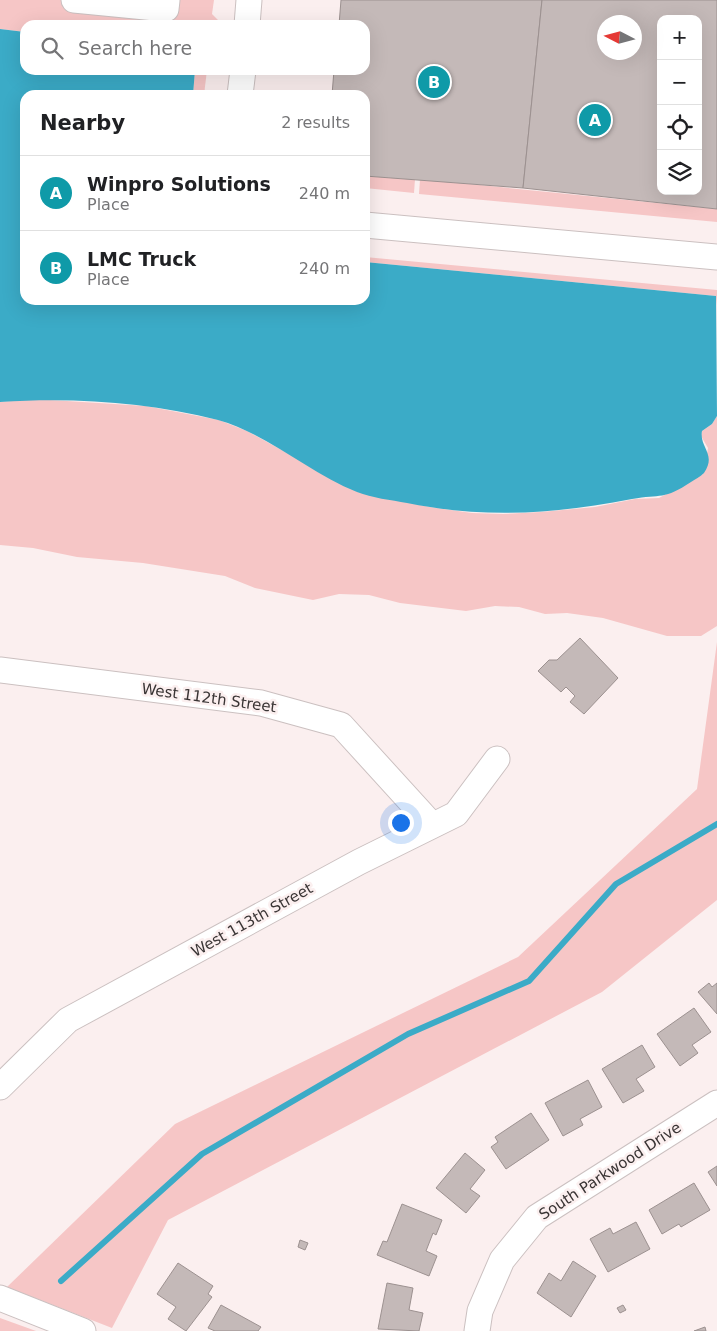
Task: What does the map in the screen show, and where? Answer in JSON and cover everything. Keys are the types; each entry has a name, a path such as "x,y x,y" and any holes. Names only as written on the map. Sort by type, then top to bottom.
{"street":[{"path":"74,0 166,9 167,0"},
{"path":"247,20 249,0"},
{"path":"241,90 242,75"},
{"path":"370,225 717,257"},
{"name":"West 112th Street","path":"0,670 261,702 341,725 432,826"},
{"name":"West 113th Street","path":"1,1082 68,1020 359,862 456,814 497,759"},
{"name":"South Parkwood Drive","path":"478,1331 480,1311 502,1260 537,1218 717,1103"},
{"path":"0,1298 83,1331"}],"shaded area":[{"path":"0,0 214,0 212,14 218,20 20,20 20,31 0,29"},
{"path":"195,75 206,75 205,90 193,90"},
{"path":"370,176 415,179 414,193 370,189"},
{"path":"420,179 717,209 717,222 419,194"},
{"path":"370,257 717,290 717,305 716,296 370,262"},
{"path":"35,399 146,406 219,420 247,431 358,492 430,507 472,513 503,514 595,507 635,499 659,498 703,474 708,448 701,436 702,431 712,424 717,416 717,626 701,636 667,636 603,618 567,613 545,614 519,607 495,606 466,611 400,603 369,595 339,594 313,600 255,588 225,576 143,563 77,557 33,548 0,545 0,402"},
{"path":"717,642 717,900 602,992 168,1220 112,1328 7,1287 175,1124 518,957 697,789"},
{"path":"0,1318 36,1331 0,1331"}],"water":[{"path":"0,29 20,31 20,75 195,75 193,90 20,90 20,305 370,305 370,262 716,296 717,416 712,424 702,431 703,442 709,461 708,466 699,477 674,492 603,504 547,511 493,513 437,508 388,500 369,496 339,484 254,434 218,420 165,409 110,402 55,400 0,402"}],"building":[{"path":"341,0 542,0 523,188 370,176 370,90 332,90 334,75 370,75 370,20 339,20"},
{"path":"542,0 717,0 717,209 523,188"},
{"path":"580,638 618,678 584,714 570,702 575,696 566,687 561,692 538,671 549,660 557,660"},
{"path":"709,983 712,987 717,983 717,1014 698,992"},
{"path":"694,1008 711,1032 692,1045 698,1053 680,1066 657,1034"},
{"path":"642,1045 655,1067 636,1079 644,1091 623,1103 602,1069"},
{"path":"588,1080 602,1107 580,1119 583,1125 563,1136 545,1103"},
{"path":"531,1113 549,1140 506,1169 491,1147 498,1142 495,1137"},
{"path":"465,1153 485,1170 470,1189 480,1196 466,1213 436,1188"},
{"path":"717,1166 717,1186 708,1172"},
{"path":"694,1183 710,1210 681,1227 679,1224 662,1234 649,1210"},
{"path":"402,1204 442,1220 436,1235 433,1233 426,1251 437,1256 429,1276 377,1255 383,1241 387,1242"},
{"path":"636,1222 650,1249 608,1272 590,1239 610,1228 613,1234"},
{"path":"300,1240 308,1243 305,1250 298,1247"},
{"path":"573,1261 596,1276 571,1317 537,1293 549,1273 561,1281"},
{"path":"178,1263 213,1286 208,1294 212,1297 186,1331 168,1319 176,1307 157,1294"},
{"path":"387,1283 413,1288 409,1310 423,1313 419,1331 378,1329"},
{"path":"221,1305 261,1327 258,1331 215,1331 208,1328"},
{"path":"623,1305 626,1310 620,1313 617,1308"},
{"path":"705,1327 706,1331 694,1331"}],"waterway":[{"path":"61,1281 202,1154 408,1034 529,981 616,884 717,824"}],"place":[{"name":"LMC Truck","path":"434,82"},
{"name":"Winpro Solutions","path":"595,120"}]}
